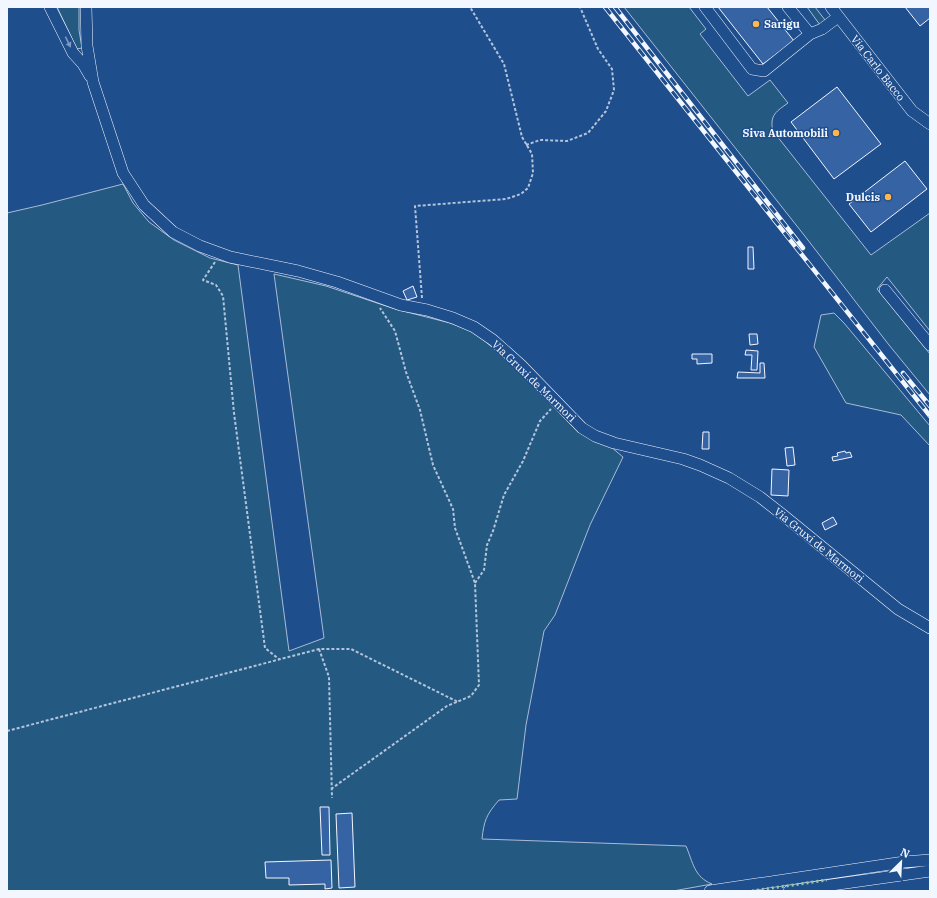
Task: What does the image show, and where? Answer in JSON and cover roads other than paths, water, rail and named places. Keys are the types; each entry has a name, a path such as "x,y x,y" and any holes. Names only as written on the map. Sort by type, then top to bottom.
{"street":[{"name":"Via Gruxi de Marmori","path":"50,7 73,53 83,64 93,82"},
{"name":"Via Gruxi de Marmori","path":"86,7 87,46 93,82 124,173 144,205 173,232 200,246 230,257 314,275 401,305 427,310 453,318 474,327 493,340 521,365 582,428 595,436 614,443 683,459 729,478 760,497 784,515 898,609 930,628"},
{"path":"705,7 752,69 764,71 810,34 822,29 838,17"},
{"path":"788,7 810,34"},
{"name":"Via Carlo Bacco","path":"831,7 912,111 930,124"},
{"path":"885,290 930,345"},
{"path":"710,891 904,862 930,860"},
{"path":"789,891 930,871"}],"railway":[{"path":"605,7 930,416"},
{"path":"615,7 803,248"},
{"path":"903,373 930,406"}],"place":[{"name":"Sarigu","path":"756,24"},
{"name":"Siva Automobili","path":"836,133"},
{"name":"Dulcis","path":"888,197"}]}
